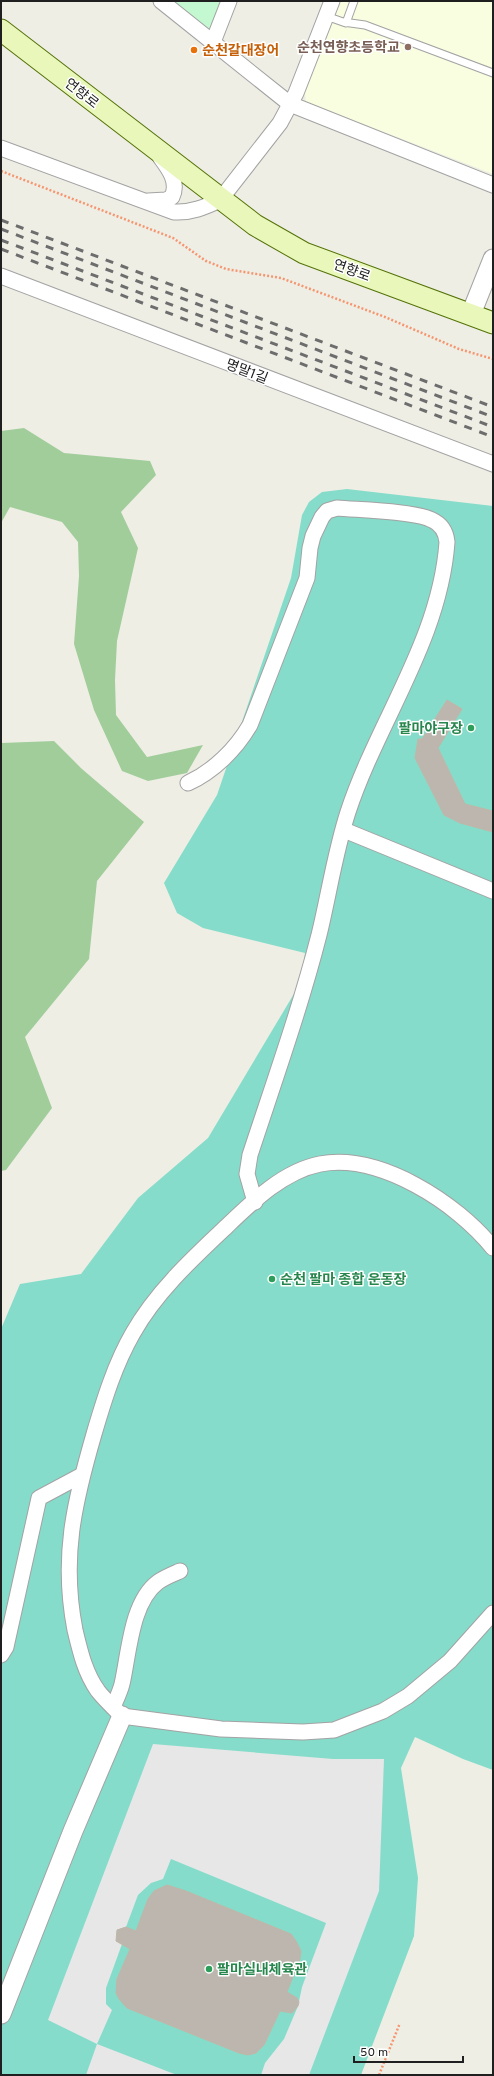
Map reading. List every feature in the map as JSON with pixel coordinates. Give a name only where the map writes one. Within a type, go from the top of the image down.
[{"type":"main road","name":"연향로","points":[[1,30],[220,200],[255,225],[304,252],[493,323]]},
{"type":"street","points":[[161,1],[290,104],[493,185]]},
{"type":"street","points":[[212,42],[229,1]]},
{"type":"street","points":[[1,148],[174,212],[192,212],[220,200],[280,123],[290,104],[332,1]]},
{"type":"street","points":[[144,201],[166,200],[172,197],[175,190],[170,171],[154,148]]},
{"type":"street","points":[[471,314],[493,258]]},
{"type":"street","name":"명말1길","points":[[1,276],[493,464]]},
{"type":"street","points":[[188,783],[200,777],[235,748],[240,743],[250,725],[307,578],[310,548],[322,517],[327,512],[337,508],[410,514],[432,519],[446,533],[447,542],[435,604],[398,700],[355,793],[344,830],[308,972],[250,1155],[247,1174],[255,1202]]},
{"type":"street","points":[[344,830],[493,891]]},
{"type":"street","points":[[493,1248],[465,1220],[441,1201],[399,1178],[362,1164],[321,1164],[290,1175],[255,1202],[209,1243],[168,1285],[141,1320],[120,1357],[82,1475],[73,1515],[69,1552],[71,1608],[79,1646],[86,1669],[98,1690],[117,1712],[221,1729],[303,1732],[334,1730],[383,1712],[408,1696],[450,1661],[493,1613]]},
{"type":"street","points":[[1,1655],[6,1647],[38,1498],[82,1475]]},
{"type":"street","points":[[1,2014],[73,1832],[117,1712],[130,1638],[142,1603],[148,1593],[159,1581],[180,1571]]},
{"type":"lane","points":[[346,23],[354,1]]},
{"type":"lane","points":[[326,16],[346,23],[365,25],[493,73]]},
{"type":"path","points":[[1,171],[173,238],[206,261],[226,269],[281,278],[385,317],[459,348],[493,359]]},
{"type":"path","points":[[378,2075],[400,2023]]},
{"type":"shaded area","name":"순천연향초등학교","points":[[341,1],[493,1],[493,174],[306,102],[305,93]]},
{"type":"shaded area","name":"순천 팔마 종합 운동장","points":[[347,489],[493,506],[493,1770],[463,1759],[415,1737],[401,1768],[418,1878],[414,1936],[361,2075],[1,2075],[1,1329],[20,1284],[81,1274],[138,1198],[208,1138],[301,982],[305,953],[203,928],[177,913],[164,883],[217,795],[291,578],[302,515],[309,502],[322,492]]},
{"type":"shaded area","points":[[153,1744],[333,1759],[384,1759],[379,1891],[309,2075],[261,2075],[265,2063],[284,2039],[298,2006],[302,1987],[326,1923],[171,1859],[163,1879],[151,1883],[138,1895],[126,1927],[117,1930],[116,1941],[122,1944],[106,1988],[106,2004],[112,2010],[97,2044],[48,2020]]},
{"type":"shaded area","points":[[97,2044],[177,2075],[86,2075]]},
{"type":"green space","points":[[168,1],[224,1],[210,35]]},
{"type":"green space","points":[[24,428],[64,453],[150,461],[156,475],[121,512],[138,548],[117,641],[115,680],[116,715],[147,757],[203,745],[187,773],[148,781],[122,771],[94,710],[74,644],[79,576],[78,542],[62,522],[10,507],[1,523],[1,431]]},
{"type":"green space","points":[[54,741],[82,769],[144,822],[97,881],[89,959],[25,1037],[52,1108],[6,1170],[1,1171],[1,743]]},
{"type":"building","points":[[447,700],[462,709],[438,748],[465,804],[493,811],[493,832],[460,823],[444,815],[415,758],[418,739],[422,739]]},
{"type":"building","name":"팔마실내체육관","points":[[167,1885],[186,1891],[291,1934],[296,1941],[301,1951],[300,1959],[287,1992],[297,1998],[299,2002],[298,2006],[292,2013],[280,2011],[264,2045],[256,2053],[248,2055],[239,2053],[127,2008],[119,1999],[116,1993],[117,1979],[130,1949],[116,1941],[117,1930],[126,1927],[136,1931],[148,1899],[154,1891]]},
{"type":"railway","points":[[1,220],[493,407]]},
{"type":"railway","points":[[1,229],[493,417]]},
{"type":"railway","points":[[1,240],[493,427]]},
{"type":"railway","points":[[1,249],[493,437]]},
{"type":"place","name":"순천연향초등학교","points":[[408,47]]},
{"type":"place","name":"순천갈대장어","points":[[194,50]]},
{"type":"place","name":"팔마야구장","points":[[471,728]]},
{"type":"place","name":"순천 팔마 종합 운동장","points":[[272,1279]]},
{"type":"place","name":"팔마실내체육관","points":[[209,1969]]}]
